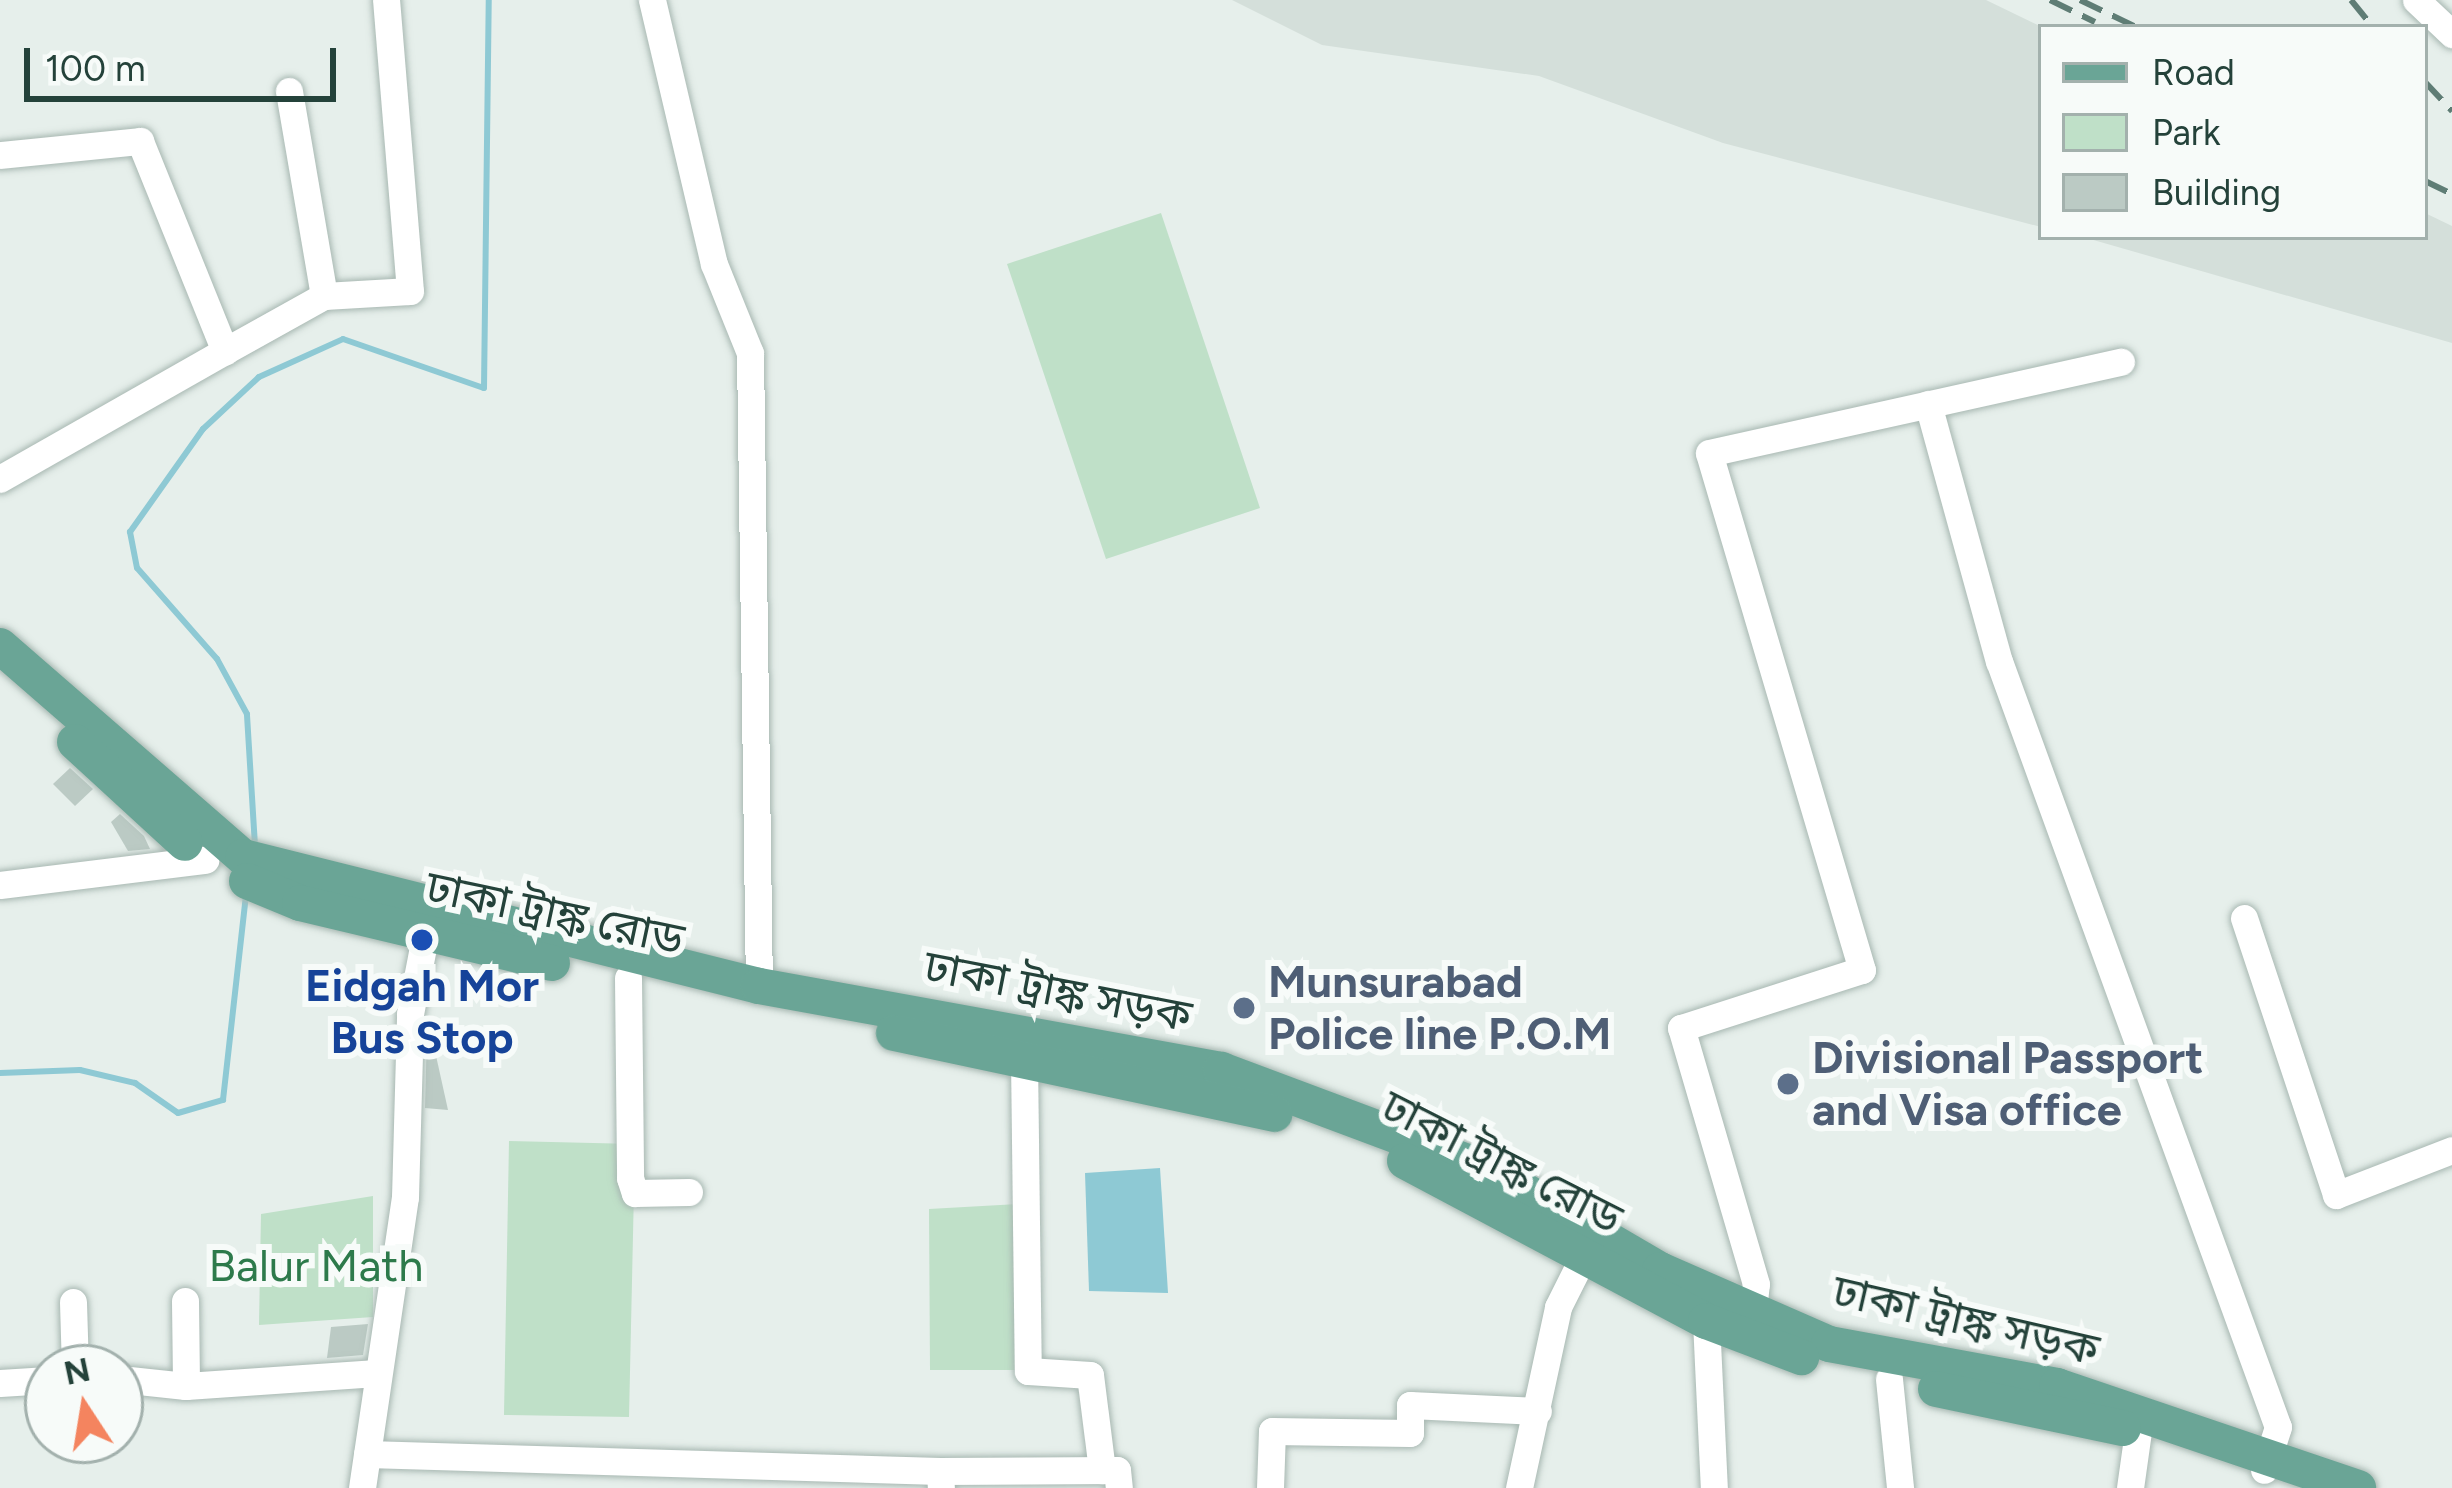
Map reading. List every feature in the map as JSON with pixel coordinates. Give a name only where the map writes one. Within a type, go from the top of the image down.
[{"type":"main road","name":"ঢাকা ট্রাঙ্ক সড়ক","points":[[0,646],[243,857],[759,986],[1221,1070],[1489,1170],[1753,1311],[1828,1344],[2057,1386],[2267,1461]]},
{"type":"main road","name":"ঢাকা ট্রাঙ্ক রোড","points":[[0,677],[205,860],[300,903],[425,937],[1234,1101],[1367,1144],[1585,1253],[1706,1322],[1889,1379],[2267,1461],[2320,1485]]},
{"type":"street","points":[[0,479],[324,296],[410,290],[386,0]]},
{"type":"street","points":[[652,0],[714,264],[750,353],[759,986]]},
{"type":"street","points":[[2416,0],[2452,34]]},
{"type":"street","points":[[289,91],[324,296]]},
{"type":"street","points":[[0,155],[140,141],[225,351]]},
{"type":"street","points":[[1753,1311],[1756,1284],[1681,1028],[1862,970],[1709,453],[2121,362]]},
{"type":"street","points":[[1928,404],[1999,661],[2278,1427],[2267,1461]]},
{"type":"street","points":[[0,885],[205,860]]},
{"type":"street","points":[[2244,918],[2336,1195],[2451,1153]]},
{"type":"street","points":[[362,1488],[405,1197],[409,1033],[425,937]]},
{"type":"street","points":[[628,978],[626,1114],[635,1193],[701,1191]]},
{"type":"street","points":[[367,1454],[940,1480],[1110,1479],[1090,1375],[1028,1371],[1024,1059]]},
{"type":"street","points":[[1519,1488],[1558,1306],[1585,1253]]},
{"type":"street","points":[[185,1301],[187,1386]]},
{"type":"street","points":[[74,1303],[75,1344]]},
{"type":"street","points":[[1706,1322],[1714,1488]]},
{"type":"street","points":[[144,1382],[187,1386],[376,1373]]},
{"type":"street","points":[[1889,1379],[1900,1488]]},
{"type":"street","points":[[1270,1488],[1272,1431],[1410,1432],[1411,1405],[1538,1411]]},
{"type":"street","points":[[2130,1488],[2138,1431]]},
{"type":"shaded area","points":[[1232,0],[1986,0],[2038,25],[2038,226],[1723,143],[1539,76],[1322,45]]},
{"type":"shaded area","points":[[2428,214],[2452,226],[2452,343],[2093,240],[2428,240]]},
{"type":"green space","points":[[1161,213],[1260,508],[1106,559],[1007,264]]},
{"type":"green space","points":[[509,1141],[635,1144],[629,1417],[504,1415]]},
{"type":"green space","name":"Balur Math","points":[[373,1196],[373,1317],[259,1325],[261,1214]]},
{"type":"green space","points":[[1018,1204],[1018,1370],[930,1370],[929,1209]]},
{"type":"water","points":[[1160,1168],[1168,1293],[1089,1291],[1085,1173]]},
{"type":"building","points":[[70,768],[93,789],[75,806],[53,784]]},
{"type":"building","points":[[120,814],[144,836],[150,849],[128,851],[111,822]]},
{"type":"building","points":[[427,1033],[431,1033],[448,1110],[425,1108]]},
{"type":"building","points":[[368,1324],[363,1355],[327,1358],[331,1327]]},
{"type":"waterway","points":[[255,846],[247,714],[217,659],[137,568],[130,532],[203,429],[259,377],[343,339],[484,388],[489,0]]},
{"type":"waterway","points":[[0,1073],[80,1070],[135,1083],[178,1113],[223,1100],[246,896]]},
{"type":"railway","points":[[2050,0],[2095,22]]},
{"type":"railway","points":[[2080,0],[2130,24]]},
{"type":"railway","points":[[2351,0],[2371,24]]},
{"type":"railway","points":[[2428,85],[2452,111]]},
{"type":"railway","points":[[2428,182],[2452,194]]},
{"type":"place","name":"Eidgah Mor Bus Stop","points":[[422,940]]},
{"type":"place","name":"Munsurabad Police line P.O.M","points":[[1244,1008]]},
{"type":"place","name":"Divisional Passport and Visa office","points":[[1788,1084]]}]
